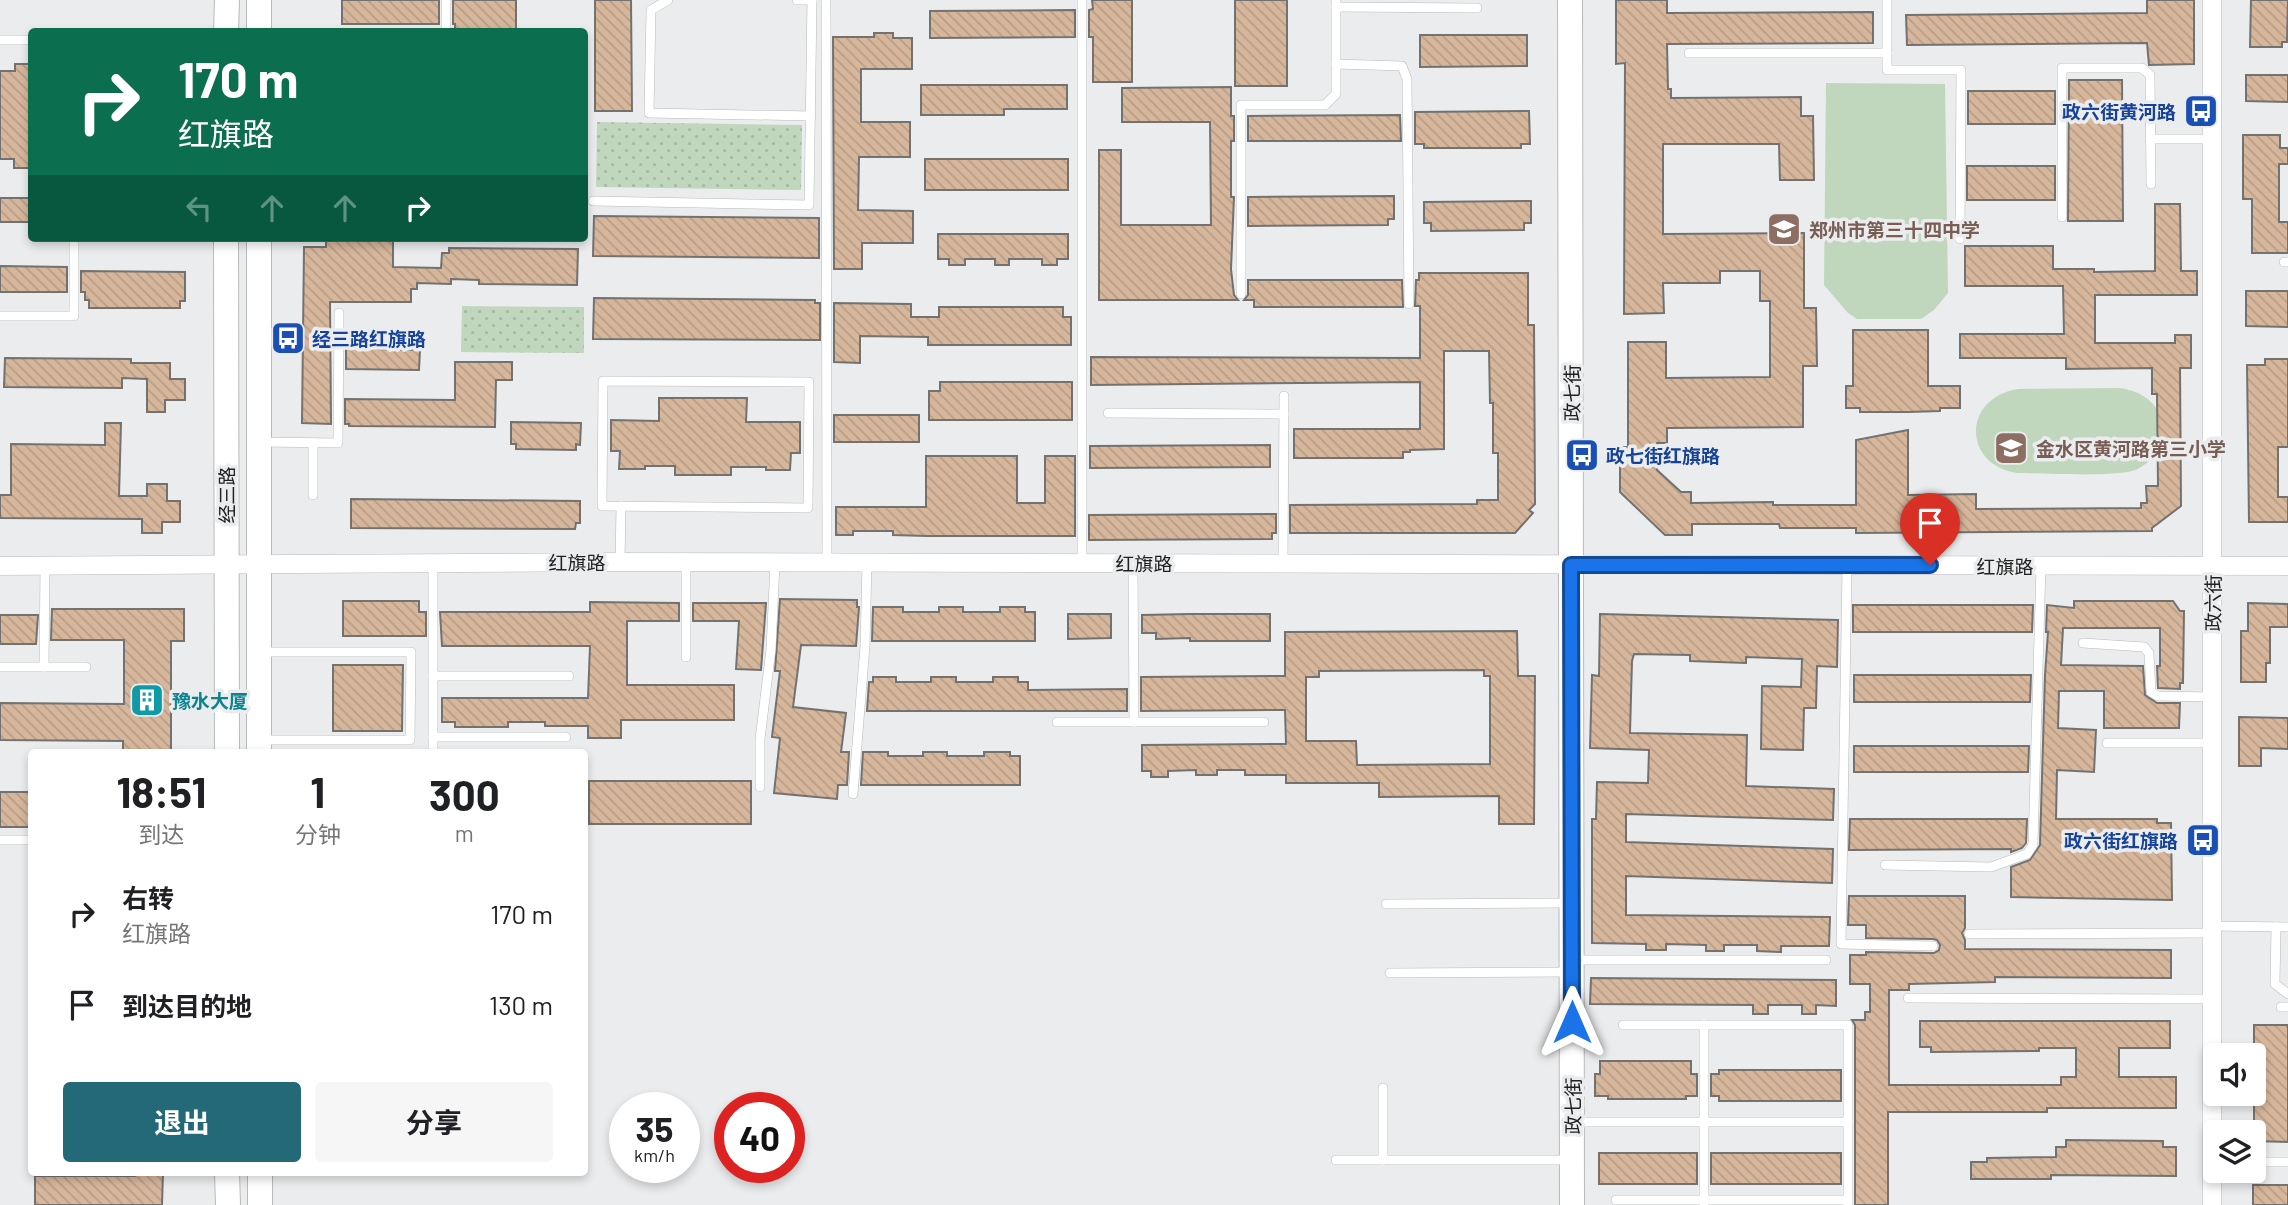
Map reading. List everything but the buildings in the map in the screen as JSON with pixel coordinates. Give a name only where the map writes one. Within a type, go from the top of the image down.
[{"type":"street","points":[[226,0],[226,28]]},
{"type":"street","points":[[259,0],[259,28]]},
{"type":"street","name":"政七街","points":[[1570,0],[1572,1205]]},
{"type":"street","name":"政六街","points":[[2212,0],[2213,1120]]},
{"type":"street","name":"经三路","points":[[226,242],[227,749]]},
{"type":"street","name":"经三路","points":[[259,242],[259,746]]},
{"type":"street","name":"红旗路","points":[[0,566],[620,562],[2288,566]]},
{"type":"street","points":[[228,1176],[228,1205]]},
{"type":"street","points":[[260,1176],[260,1205]]},
{"type":"street","name":"政六街","points":[[2212,1205],[2213,1183]]},
{"type":"lane","points":[[446,0],[446,28]]},
{"type":"lane","points":[[668,0],[651,10],[649,113],[811,116]]},
{"type":"lane","points":[[593,201],[809,205],[812,0],[797,0]]},
{"type":"lane","points":[[826,0],[827,563]]},
{"type":"lane","points":[[1082,0],[1082,563]]},
{"type":"lane","points":[[1886,0],[1887,70],[1961,70],[1959,239]]},
{"type":"lane","points":[[1241,294],[1241,104],[1325,104],[1336,94],[1336,4],[1477,8]]},
{"type":"lane","points":[[0,40],[28,40]]},
{"type":"lane","points":[[1689,53],[1886,53]]},
{"type":"lane","points":[[1336,64],[1402,66],[1405,69],[1409,304]]},
{"type":"lane","points":[[2062,217],[2062,68],[2142,68],[2150,75],[2151,184]]},
{"type":"lane","points":[[2150,139],[2212,139]]},
{"type":"lane","points":[[0,316],[74,316],[74,242]]},
{"type":"lane","points":[[259,442],[338,443],[339,313]]},
{"type":"lane","points":[[339,334],[407,335]]},
{"type":"lane","points":[[603,381],[809,382],[808,508],[621,506],[602,506],[603,381]]},
{"type":"lane","points":[[1283,396],[1283,564]]},
{"type":"lane","points":[[1108,413],[1283,414]]},
{"type":"lane","points":[[313,443],[313,495]]},
{"type":"lane","points":[[620,562],[621,506]]},
{"type":"lane","points":[[433,563],[433,749]]},
{"type":"lane","points":[[685,563],[685,657]]},
{"type":"lane","points":[[760,787],[760,739],[771,649],[775,563]]},
{"type":"lane","points":[[853,794],[865,646],[867,563]]},
{"type":"lane","points":[[1133,563],[1134,722]]},
{"type":"lane","points":[[1847,565],[1841,944],[1933,946]]},
{"type":"lane","points":[[44,667],[45,566]]},
{"type":"lane","points":[[1885,865],[1991,867],[2030,851],[2041,566]]},
{"type":"lane","points":[[2083,643],[2144,647],[2149,653],[2151,692],[2158,696],[2212,697]]},
{"type":"lane","points":[[259,652],[411,652],[411,665],[410,740],[259,746]]},
{"type":"lane","points":[[0,667],[86,667]]},
{"type":"lane","points":[[433,676],[569,676]]},
{"type":"lane","points":[[1057,722],[1264,722]]},
{"type":"lane","points":[[433,737],[566,737]]},
{"type":"lane","points":[[2107,743],[2212,743]]},
{"type":"lane","points":[[0,840],[28,840]]},
{"type":"lane","points":[[1386,904],[1571,903]]},
{"type":"lane","points":[[2276,927],[2276,984],[2288,994]]},
{"type":"lane","points":[[1969,934],[2288,927]]},
{"type":"lane","points":[[1390,974],[1571,966],[1826,960]]},
{"type":"lane","points":[[1908,998],[2212,999]]},
{"type":"lane","points":[[1616,1200],[1848,1203],[1848,1025],[1623,1025]]},
{"type":"lane","points":[[1704,1025],[1704,1203]]},
{"type":"lane","points":[[1382,1088],[1383,1160]]},
{"type":"lane","points":[[1572,1122],[1848,1122]]},
{"type":"lane","points":[[1336,1160],[1572,1160]]},
{"type":"lane","points":[[2266,1162],[2288,1162]]},
{"type":"green space","points":[[1826,83],[1945,84],[1948,293],[1934,310],[1921,319],[1857,319],[1848,313],[1824,285]]},
{"type":"green space","points":[[597,122],[802,125],[801,190],[596,187]]},
{"type":"green space","points":[[462,306],[584,307],[584,353],[461,352]]},
{"type":"green space","points":[[2119,388],[2132,391],[2150,401],[2160,418],[2156,450],[2151,459],[2138,469],[2098,474],[2018,473],[2000,467],[1986,458],[1979,445],[1976,431],[1979,417],[1986,405],[2000,395],[2018,389]]},
{"type":"place","name":"政六街黄河路","points":[[2201,111]]},
{"type":"place","name":"郑州市第三十四中学","points":[[1784,229]]},
{"type":"place","name":"经三路红旗路","points":[[288,338]]},
{"type":"place","name":"金水区黄河路第三小学","points":[[2011,448]]},
{"type":"place","name":"政七街红旗路","points":[[1582,455]]},
{"type":"place","name":"豫水大厦","points":[[147,700]]},
{"type":"place","name":"政六街红旗路","points":[[2203,840]]},
{"type":"route","points":[[1572,1022],[1571,565],[1930,565]]}]
